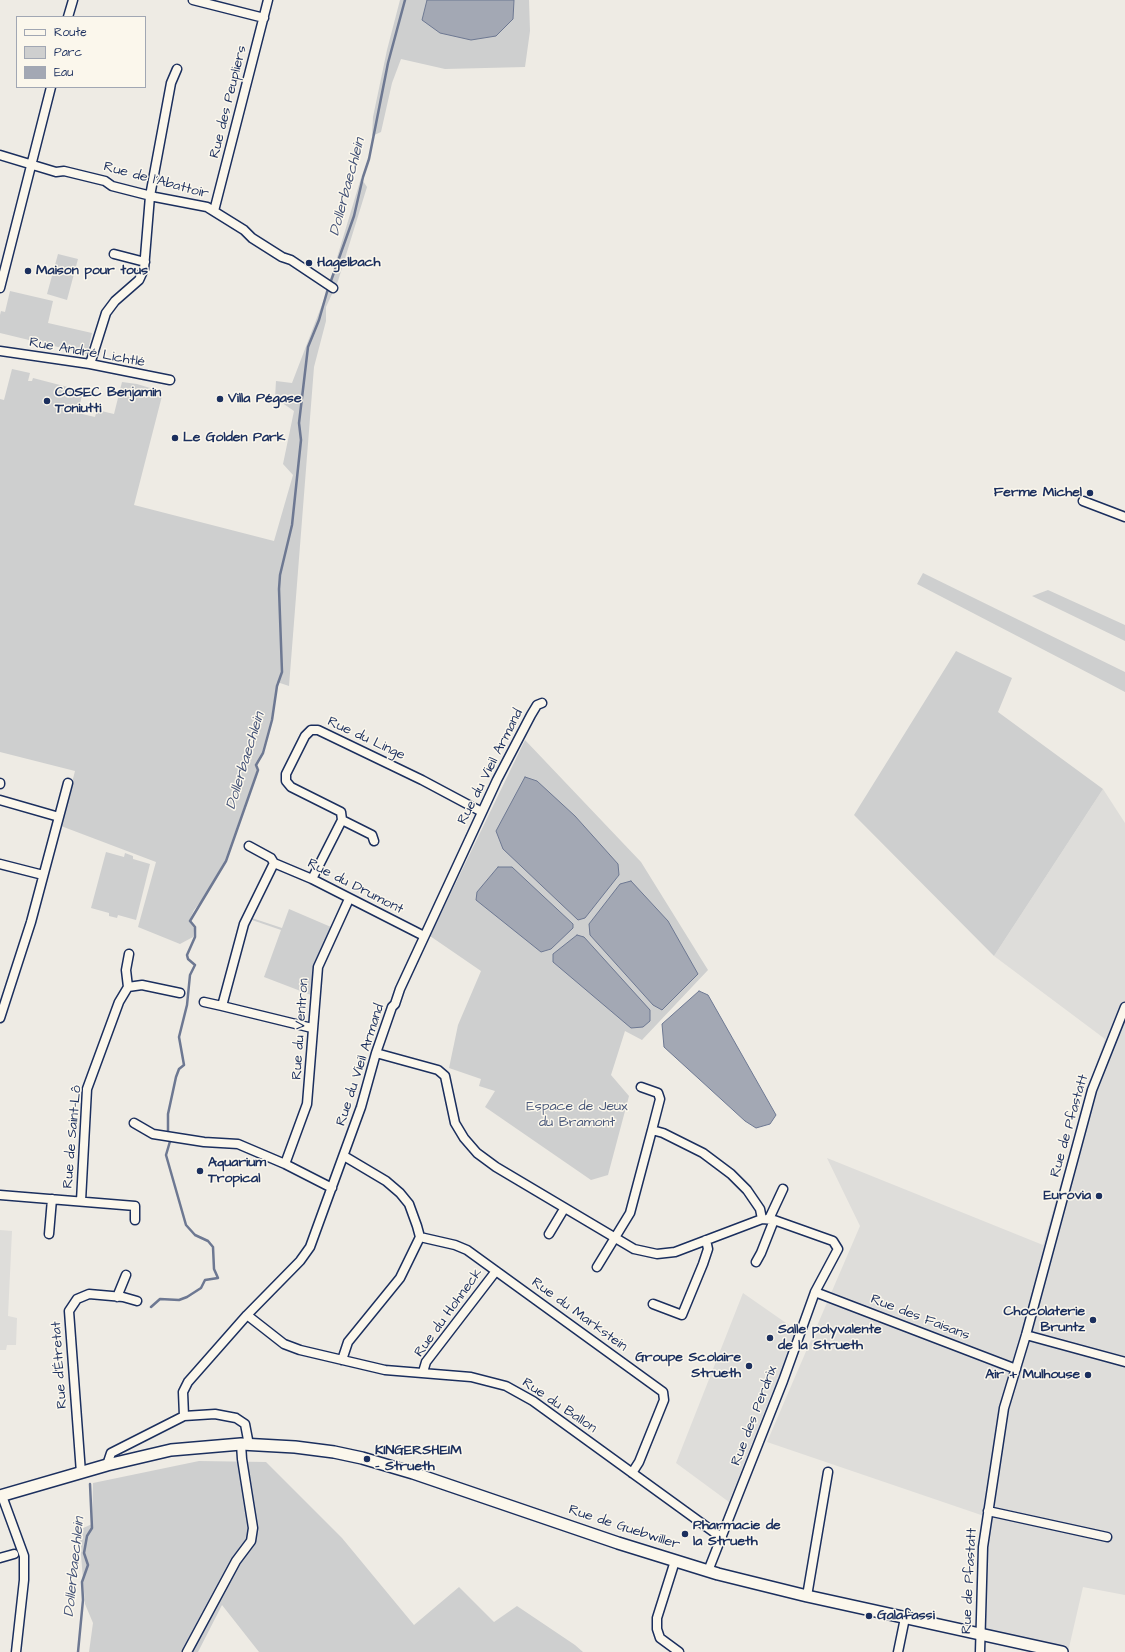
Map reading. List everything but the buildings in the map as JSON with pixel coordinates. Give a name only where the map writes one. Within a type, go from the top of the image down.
[{"type":"main road","name":"Rue de Guebwiller","points":[[1,1496],[107,1465],[171,1450],[245,1444],[295,1446],[362,1458],[708,1571],[807,1596],[1062,1652]]},
{"type":"street","points":[[68,16],[73,0]]},
{"type":"street","points":[[193,0],[206,1],[264,18]]},
{"type":"street","name":"Rue des Peupliers","points":[[214,211],[268,0]]},
{"type":"street","points":[[90,364],[106,313],[115,301],[139,280],[145,262],[150,196],[171,83],[177,69]]},
{"type":"street","points":[[0,288],[51,88]]},
{"type":"street","name":"Rue de l'Abattoir","points":[[0,155],[31,165],[105,181],[112,186],[150,196],[181,203],[188,202],[214,211],[282,257],[290,260],[333,288]]},
{"type":"street","points":[[114,254],[145,262]]},
{"type":"street","name":"Rue André Lichtlé","points":[[0,351],[90,364],[170,380]]},
{"type":"street","points":[[1083,501],[1125,517]]},
{"type":"street","name":"Rue du Vieil Armand","points":[[184,1416],[183,1392],[188,1382],[247,1316],[300,1261],[310,1247],[361,1107],[376,1053],[392,1007],[395,1004],[400,989],[424,936],[497,780],[530,715],[537,704],[542,703]]},
{"type":"street","name":"Rue du Linge","points":[[374,841],[372,835],[342,820],[341,812],[290,787],[286,781],[286,774],[305,736],[311,730],[318,730],[422,780],[482,812]]},
{"type":"street","points":[[0,1018],[31,922],[68,783]]},
{"type":"street","points":[[0,800],[59,817]]},
{"type":"street","points":[[312,879],[342,820]]},
{"type":"street","name":"Rue du Drumont","points":[[248,846],[271,858],[274,863],[312,879],[424,936]]},
{"type":"street","points":[[222,1006],[244,924],[274,863]]},
{"type":"street","points":[[0,864],[43,875]]},
{"type":"street","name":"Rue du Ventron","points":[[285,1164],[307,1104],[312,1028],[320,959],[349,899]]},
{"type":"street","points":[[129,954],[126,970],[128,987],[142,985],[180,993]]},
{"type":"street","name":"Rue de Saint-Lô","points":[[81,1202],[87,1089],[119,1002],[128,987]]},
{"type":"street","points":[[204,1002],[312,1028]]},
{"type":"street","name":"Rue de Pfastatt","points":[[980,1652],[982,1547],[1004,1408],[1026,1335],[1092,1090],[1125,1007]]},
{"type":"street","points":[[376,1053],[438,1070],[445,1076],[455,1123],[464,1138],[477,1152],[496,1167],[614,1239],[634,1249],[657,1254],[675,1252],[768,1219]]},
{"type":"street","points":[[598,1267],[630,1213],[660,1099],[658,1093],[641,1087]]},
{"type":"street","points":[[134,1123],[152,1134],[204,1142],[238,1144],[285,1164],[332,1188]]},
{"type":"street","points":[[652,1130],[663,1133],[703,1153],[731,1174],[747,1190],[768,1219]]},
{"type":"street","points":[[342,1360],[348,1342],[400,1278],[420,1237],[409,1204],[400,1193],[386,1181],[344,1156]]},
{"type":"street","points":[[756,1262],[761,1253],[768,1219],[782,1189]]},
{"type":"street","points":[[0,1195],[135,1206],[135,1220]]},
{"type":"street","points":[[49,1234],[52,1199]]},
{"type":"street","points":[[550,1234],[564,1209]]},
{"type":"street","name":"Rue des Perdrix","points":[[708,1571],[783,1381],[815,1292],[838,1249],[833,1241],[768,1219]]},
{"type":"street","name":"Rue du Markstein","points":[[420,1237],[455,1245],[467,1250],[663,1392],[664,1400],[639,1462],[632,1473]]},
{"type":"street","points":[[653,1304],[682,1315],[708,1249],[706,1240]]},
{"type":"street","name":"Rue du Hohneck","points":[[423,1372],[426,1362],[496,1271]]},
{"type":"street","points":[[117,1297],[126,1275]]},
{"type":"street","name":"Rue des Faisans","points":[[815,1292],[1016,1369]]},
{"type":"street","name":"Rue d'Étretat","points":[[81,1473],[69,1311],[77,1299],[89,1294],[137,1301]]},
{"type":"street","name":"Rue du Ballon","points":[[247,1316],[284,1344],[300,1350],[385,1370],[471,1377],[506,1386],[533,1401],[722,1538]]},
{"type":"street","points":[[1026,1335],[1125,1362]]},
{"type":"street","points":[[107,1465],[111,1453],[184,1416],[215,1414],[236,1418],[245,1424],[245,1444],[242,1459],[253,1528],[251,1541],[236,1561],[187,1652]]},
{"type":"street","points":[[807,1596],[828,1472]]},
{"type":"street","points":[[1,1496],[24,1556],[24,1580],[16,1652]]},
{"type":"street","name":"Rue de Pfastatt","points":[[988,1511],[1107,1537]]},
{"type":"street","points":[[0,1558],[14,1554]]},
{"type":"street","points":[[675,1561],[657,1618],[657,1630],[660,1638],[680,1652]]},
{"type":"street","points":[[898,1652],[905,1618]]},
{"type":"shaded area","points":[[1103,789],[1125,823],[1125,1595],[1083,1587],[1068,1652],[1062,1652],[980,1635],[987,1517],[767,1442],[860,1226],[827,1158],[1043,1245],[1091,1079],[1105,1039],[994,956]]},
{"type":"shaded area","points":[[0,1230],[12,1231],[8,1316],[17,1318],[16,1345],[7,1345],[6,1350],[0,1350]]},
{"type":"shaded area","name":"Groupe Scolaire Strueth","points":[[743,1293],[799,1332],[769,1400],[729,1502],[676,1463]]},
{"type":"green space","points":[[400,0],[427,0],[422,20],[513,19],[514,0],[529,0],[530,31],[525,67],[445,69],[401,59],[392,83],[381,132],[372,136],[373,117],[387,50]]},
{"type":"green space","points":[[361,178],[367,187],[338,281],[326,307],[326,321],[314,367],[289,686],[277,682],[271,720],[262,752],[255,764],[257,770],[225,860],[205,896],[194,910],[189,921],[194,928],[193,937],[180,944],[138,927],[156,862],[61,826],[75,771],[0,752],[0,399],[4,400],[12,369],[30,373],[28,381],[32,381],[33,378],[83,391],[78,413],[95,417],[97,410],[114,414],[122,382],[137,384],[163,392],[134,505],[274,541],[293,475],[283,464],[294,411],[275,398],[276,381],[292,383],[326,294]]},
{"type":"green space","points":[[58,254],[78,259],[67,300],[47,294]]},
{"type":"green space","points":[[10,291],[53,301],[48,323],[92,333],[87,354],[0,333],[0,315],[1,311],[5,312]]},
{"type":"green space","points":[[923,573],[1125,672],[1125,692],[917,584]]},
{"type":"green space","points":[[1048,590],[1125,625],[1125,641],[1032,596]]},
{"type":"green space","points":[[956,651],[1012,678],[998,712],[1103,789],[994,956],[854,815]]},
{"type":"green space","name":"Espace de Jeux du Bramont","points":[[525,740],[641,862],[708,970],[642,1040],[625,1031],[611,1075],[629,1096],[608,1175],[591,1180],[485,1107],[495,1091],[479,1086],[481,1079],[449,1068],[458,1025],[481,971],[430,936]]},
{"type":"green space","points":[[106,852],[124,857],[125,853],[133,856],[133,859],[150,864],[136,920],[118,915],[117,918],[109,916],[109,913],[91,908]]},
{"type":"green space","points":[[289,909],[331,927],[314,963],[311,995],[264,977],[281,930],[252,920],[252,918],[282,928]]},
{"type":"green space","points":[[199,1461],[266,1462],[342,1538],[414,1625],[459,1587],[494,1622],[517,1606],[583,1652],[259,1652],[222,1605],[198,1652],[89,1652],[93,1623],[85,1604],[79,1530],[92,1524],[93,1483]]},
{"type":"water","points":[[427,0],[514,0],[513,19],[496,36],[471,40],[440,33],[422,20]]},
{"type":"water","points":[[525,777],[537,781],[575,816],[618,864],[619,875],[585,918],[578,920],[503,849],[496,831]]},
{"type":"water","points":[[498,867],[512,867],[573,924],[573,928],[551,949],[541,952],[476,900],[477,892]]},
{"type":"water","points":[[631,881],[668,921],[698,974],[662,1010],[653,1005],[590,935],[589,924],[620,884]]},
{"type":"water","points":[[577,935],[584,937],[650,1010],[650,1021],[643,1027],[631,1028],[553,962],[553,954]]},
{"type":"water","points":[[699,991],[708,995],[776,1115],[770,1124],[756,1128],[745,1121],[664,1047],[662,1024]]},
{"type":"waterway","name":"Dollerbaechlein","points":[[168,1134],[168,1114],[176,1077],[179,1069],[184,1065],[179,1037],[187,1005],[190,975],[195,965],[188,959],[187,955],[195,937],[195,927],[190,921],[226,861],[258,770],[256,765],[263,753],[272,720],[277,686],[282,672],[279,589],[280,575],[292,525],[301,440],[299,423],[308,347],[319,320],[327,292],[354,216],[363,177],[369,159],[388,63],[405,0]]},
{"type":"waterway","name":"Dollerbaechlein","points":[[151,1307],[160,1299],[179,1300],[187,1297],[201,1288],[205,1280],[218,1278],[214,1269],[213,1247],[208,1241],[195,1235],[186,1225],[166,1155],[171,1138]]},
{"type":"waterway","name":"Dollerbaechlein","points":[[78,1652],[83,1600],[82,1582],[88,1565],[84,1553],[87,1536],[92,1528],[90,1484]]},
{"type":"place","name":"Hagelbach","points":[[309,263]]},
{"type":"place","name":"Maison pour tous","points":[[28,271]]},
{"type":"place","name":"Villa Pégase","points":[[220,399]]},
{"type":"place","name":"COSEC Benjamin Toniutti","points":[[47,401]]},
{"type":"place","name":"Le Golden Park","points":[[175,438]]},
{"type":"place","name":"Ferme Michel","points":[[1090,493]]},
{"type":"place","name":"Aquarium Tropical","points":[[200,1171]]},
{"type":"place","name":"Eurovia","points":[[1099,1196]]},
{"type":"place","name":"Chocolaterie Bruntz","points":[[1093,1320]]},
{"type":"place","name":"Salle polyvalente de la Strueth","points":[[770,1338]]},
{"type":"place","name":"Groupe Scolaire Strueth","points":[[749,1366]]},
{"type":"place","name":"Air + Mulhouse","points":[[1088,1375]]},
{"type":"place","name":"KINGERSHEIM - Strueth","points":[[367,1459]]},
{"type":"place","name":"Pharmacie de la Strueth","points":[[685,1534]]},
{"type":"place","name":"Galafassi","points":[[869,1616]]}]
